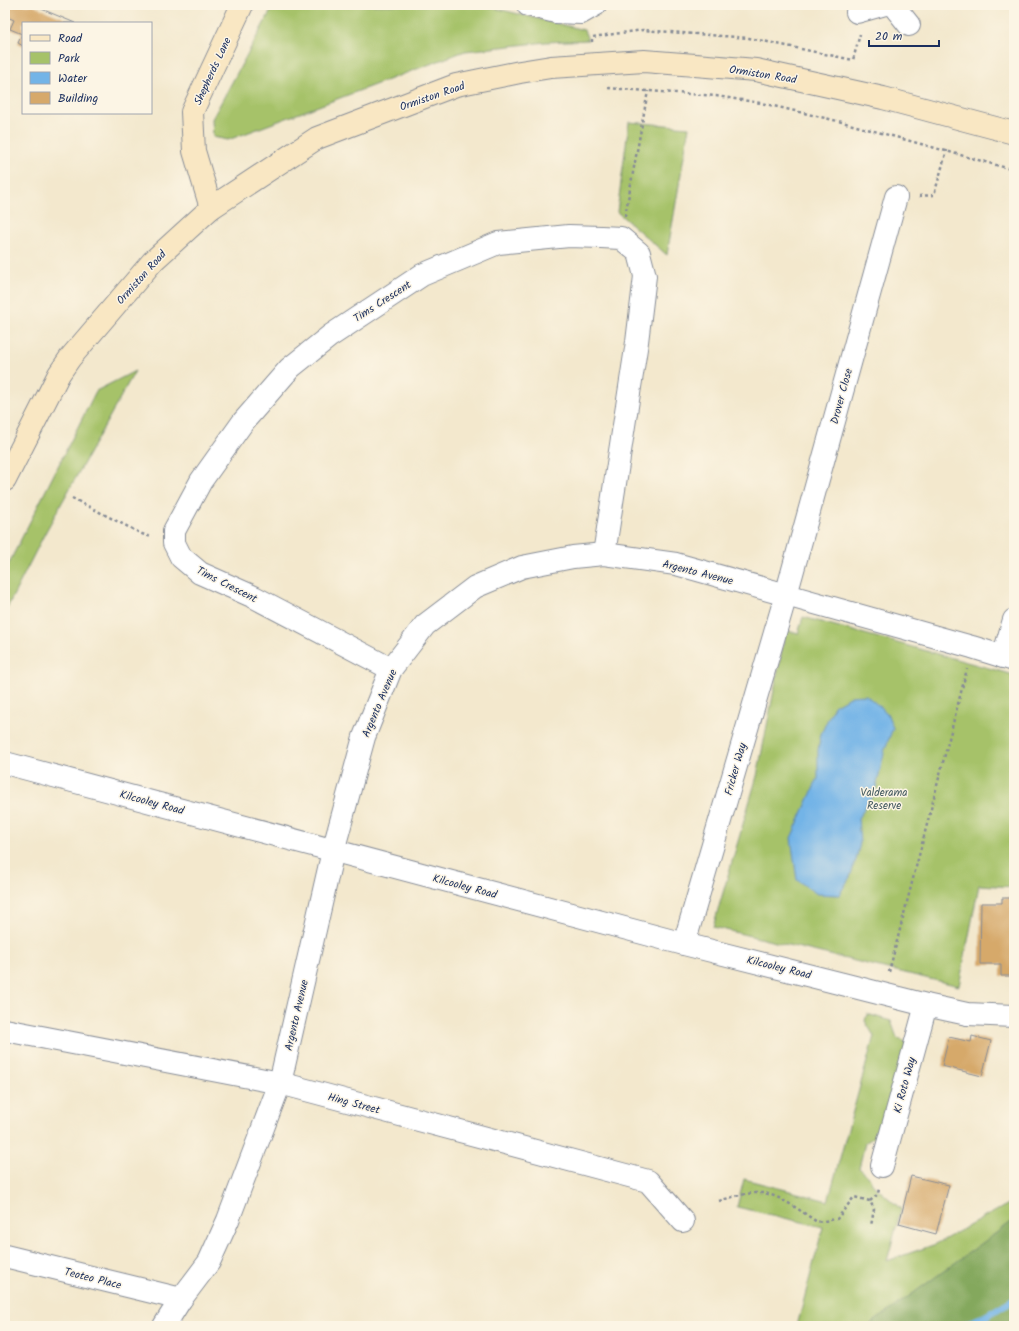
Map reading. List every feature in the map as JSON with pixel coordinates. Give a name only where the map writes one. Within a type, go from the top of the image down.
[{"type":"main road","name":"Shepherds Lane","points":[[211,208],[194,151],[192,112],[242,5]]},
{"type":"main road","name":"Ormiston Road","points":[[5,480],[59,374],[70,358],[153,261],[211,208],[317,138],[456,85],[551,67],[644,61],[756,70],[883,98],[1014,133]]},
{"type":"street","points":[[528,5],[556,12],[588,9]]},
{"type":"street","points":[[859,21],[882,5]]},
{"type":"street","points":[[893,5],[910,26]]},
{"type":"street","name":"Drover Close","points":[[786,595],[896,197]]},
{"type":"street","name":"Tims Crescent","points":[[391,669],[254,597],[200,573],[181,557],[174,543],[174,531],[201,481],[243,422],[290,368],[330,336],[422,275],[498,243],[569,236],[621,238]]},
{"type":"street","points":[[604,554],[637,342],[645,276],[639,253],[621,238]]},
{"type":"street","name":"Argento Avenue","points":[[164,1326],[181,1299],[209,1262],[228,1220],[280,1083],[333,851],[364,737],[391,669],[425,625],[475,587],[522,567],[573,557],[604,554],[676,564],[1009,659]]},
{"type":"street","name":"Fricker Way","points":[[684,944],[786,595]]},
{"type":"street","points":[[1009,659],[1014,620]]},
{"type":"street","name":"Kilcooley Road","points":[[5,763],[684,944],[926,1005],[967,1014],[1014,1016]]},
{"type":"street","name":"Ki Roto Way","points":[[881,1176],[926,1005]]},
{"type":"street","name":"Hing Street","points":[[5,1030],[280,1083],[648,1181],[683,1221]]},
{"type":"street","name":"Teoteo Place","points":[[5,1256],[181,1299]]},
{"type":"path","points":[[592,44],[592,37],[643,30],[749,38],[853,60],[859,21]]},
{"type":"path","points":[[603,87],[716,96],[769,104],[947,150],[1014,170]]},
{"type":"path","points":[[621,238],[648,91]]},
{"type":"path","points":[[896,197],[934,195],[947,150]]},
{"type":"path","points":[[72,498],[142,534],[174,543]]},
{"type":"path","points":[[889,973],[967,668]]},
{"type":"path","points":[[870,1201],[878,1194],[881,1176]]},
{"type":"path","points":[[719,1201],[734,1196],[763,1193],[786,1201],[818,1222],[837,1219],[854,1198],[870,1201]]},
{"type":"path","points":[[870,1201],[874,1209],[871,1226]]},
{"type":"green space","points":[[274,5],[482,5],[584,30],[588,40],[546,42],[465,51],[228,140],[213,137],[212,119]]},
{"type":"green space","points":[[629,122],[689,127],[667,255],[617,212]]},
{"type":"green space","points":[[135,371],[45,533],[5,612],[5,571],[96,391]]},
{"type":"green space","name":"Valderama Reserve","points":[[803,617],[1014,675],[1014,887],[979,885],[959,986],[713,927],[757,776],[786,630],[798,634]]},
{"type":"green space","points":[[867,1014],[891,1021],[897,1038],[907,1043],[883,1131],[865,1143],[859,1168],[870,1178],[873,1185],[901,1209],[887,1261],[936,1244],[1014,1201],[1014,1326],[797,1326],[823,1227],[737,1207],[744,1179],[828,1201],[874,1036],[865,1021]]},
{"type":"green space","points":[[1014,1220],[1014,1326],[868,1326]]},
{"type":"water","points":[[866,695],[887,713],[893,728],[885,749],[875,792],[858,818],[860,843],[850,877],[839,895],[817,894],[797,880],[791,838],[818,778],[818,750],[821,734],[834,706],[851,696]]},
{"type":"building","points":[[7,5],[32,5],[73,22],[22,22],[22,34],[10,29],[14,20],[5,16],[5,9]]},
{"type":"building","points":[[22,34],[22,45],[18,43]]},
{"type":"building","points":[[1002,898],[1014,898],[1014,976],[1001,976],[1001,964],[980,964],[981,903],[1002,903]]},
{"type":"building","points":[[972,1036],[991,1041],[982,1076],[942,1066],[949,1037],[971,1042]]},
{"type":"building","points":[[911,1176],[949,1185],[936,1234],[899,1224]]},
{"type":"waterway","points":[[960,1326],[986,1316],[1014,1299]]}]
